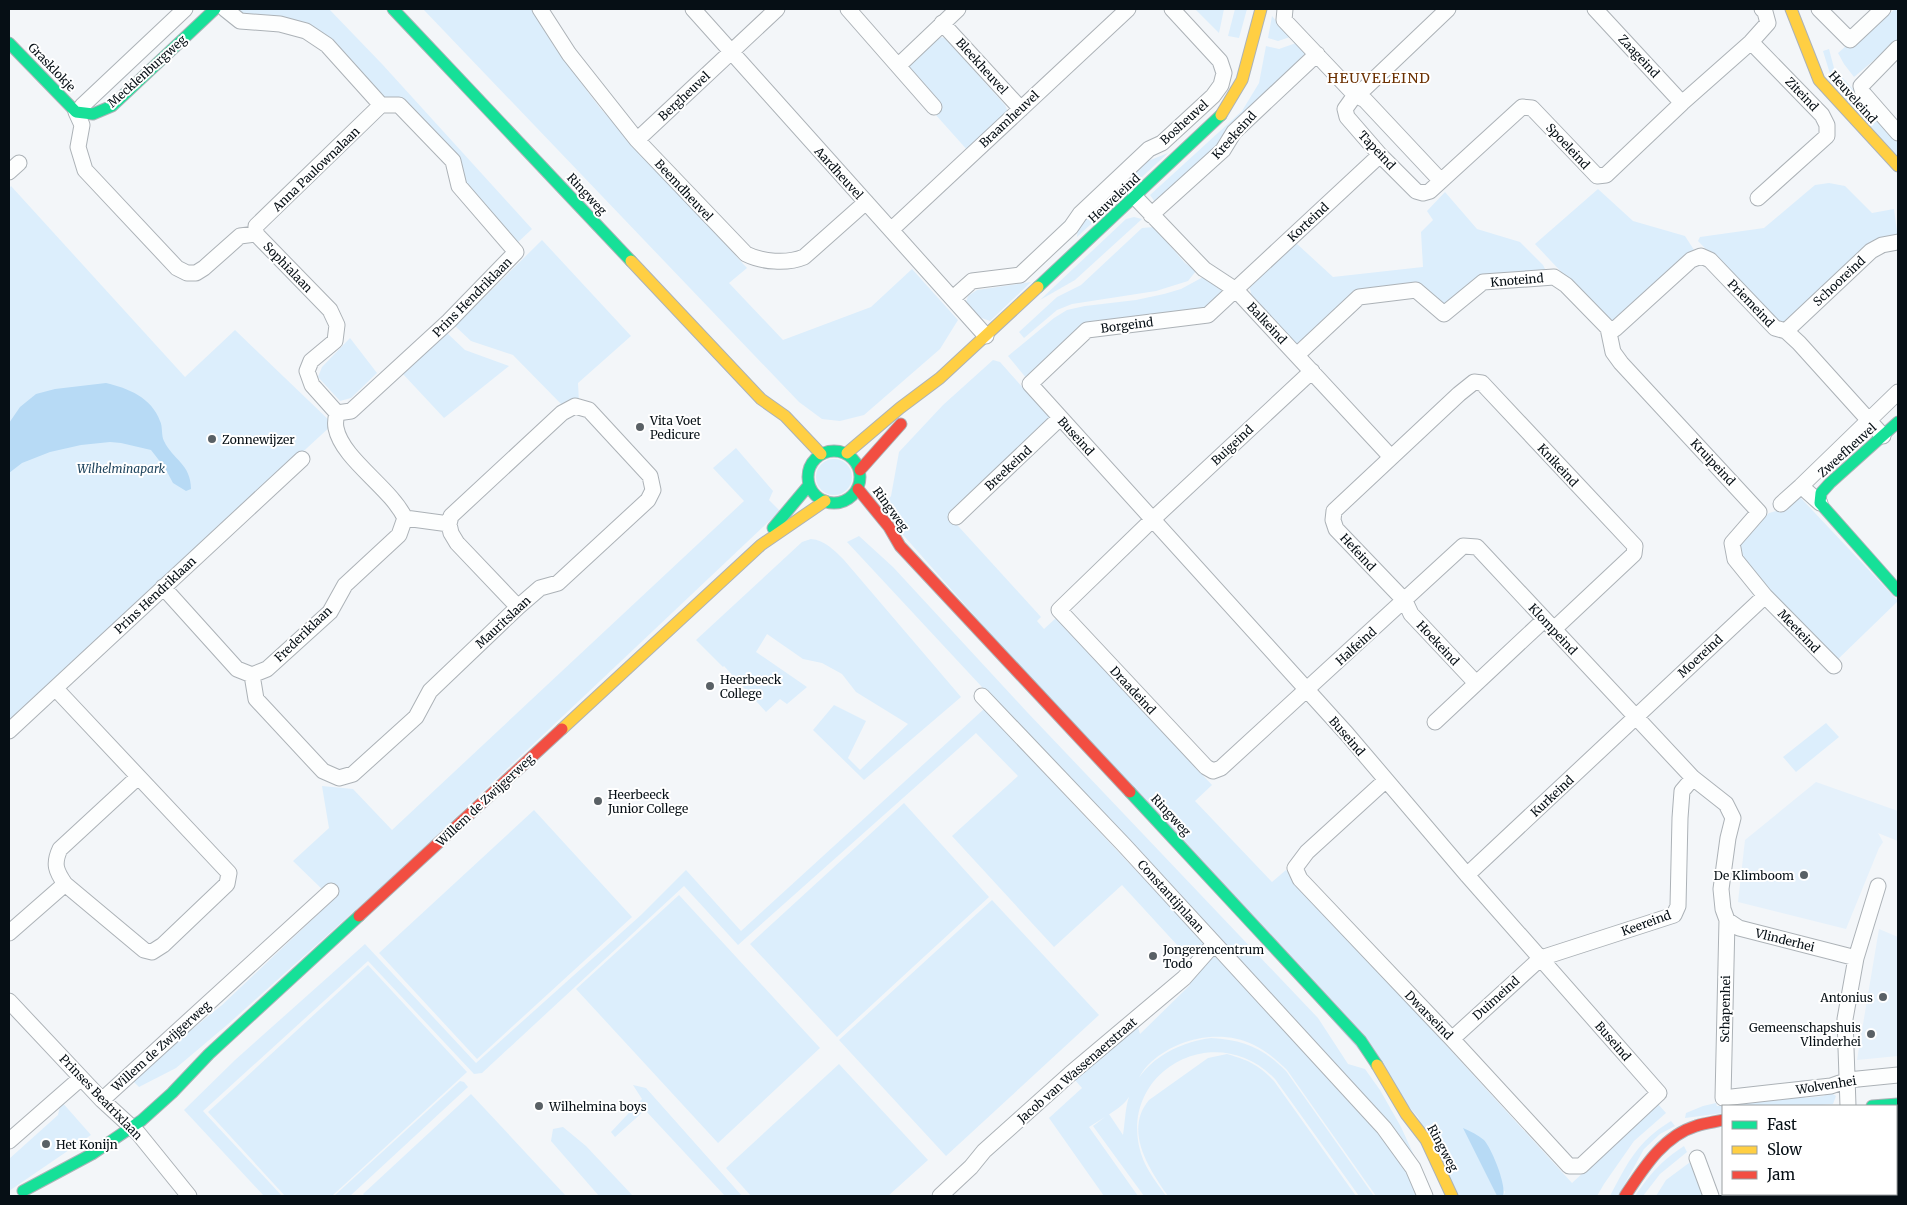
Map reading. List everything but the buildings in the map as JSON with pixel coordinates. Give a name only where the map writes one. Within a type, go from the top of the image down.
[{"type":"main road","name":"Ringweg","points":[[393,9],[761,399],[785,416],[821,454]]},
{"type":"main road","name":"Heuveleind","points":[[847,453],[900,408],[940,378],[1223,114],[1242,80],[1260,9]]},
{"type":"main road","name":"Heuveleind","points":[[1791,9],[1818,80],[1898,166]]},
{"type":"main road","name":"Mecklenburgweg","points":[[79,109],[93,114],[112,106],[215,10]]},
{"type":"main road","name":"Grasklokje","points":[[9,43],[79,109]]},
{"type":"main road","name":"Heuveleind","points":[[860,470],[940,378]]},
{"type":"main road","name":"Ringweg","points":[[761,399],[776,424]]},
{"type":"main road","name":"Zweefheuvel","points":[[1820,503],[1821,493],[1830,483],[1898,422]]},
{"type":"main road","points":[[831,450],[847,453],[854,458],[860,470],[858,489],[845,501],[833,503],[825,501],[814,494],[809,485],[810,467],[814,459],[831,450]]},
{"type":"main road","points":[[801,454],[810,467]]},
{"type":"main road","name":"Willem de Zwijgerweg","points":[[761,545],[776,522],[809,485]]},
{"type":"main road","name":"Ringweg","points":[[858,489],[889,527],[900,546],[1361,1041],[1406,1114],[1426,1140],[1452,1196]]},
{"type":"main road","name":"Willem de Zwijgerweg","points":[[19,1194],[53,1176],[183,1084],[209,1054],[761,545],[825,501]]},
{"type":"main road","points":[[845,501],[856,512]]},
{"type":"main road","points":[[1820,503],[1898,589]]},
{"type":"main road","name":"Ringweg","points":[[881,535],[900,546]]},
{"type":"main road","points":[[1885,1105],[1898,1104]]},
{"type":"main road","name":"Ringweg","points":[[1406,1114],[1416,1144],[1433,1182]]},
{"type":"main road","points":[[1625,1196],[1650,1159],[1677,1136],[1695,1126],[1722,1120]]},
{"type":"street","name":"Mecklenburgweg","points":[[79,109],[185,9]]},
{"type":"street","name":"Beemdheuvel","points":[[540,9],[569,54],[637,140],[746,254],[757,260],[795,261],[804,257],[866,202]]},
{"type":"street","name":"Aardheuvel","points":[[693,9],[986,336]]},
{"type":"street","name":"Bergheuvel","points":[[637,140],[776,9]]},
{"type":"street","points":[[848,9],[934,107]]},
{"type":"street","points":[[898,66],[958,9]]},
{"type":"street","name":"Bosheuvel","points":[[953,298],[972,281],[1020,275],[1071,227],[1080,214],[1150,149],[1162,143],[1213,96],[1221,85],[1224,73],[1220,61],[1172,9]]},
{"type":"street","name":"Tapeind","points":[[1285,9],[1284,20],[1355,95],[1365,100],[1436,186],[1423,193],[1416,191],[1380,155],[1347,117],[1345,109],[1355,95]]},
{"type":"street","name":"Zaageind","points":[[1595,9],[1682,103]]},
{"type":"street","points":[[1752,42],[1768,23],[1765,12],[1762,9]]},
{"type":"street","points":[[1819,9],[1850,40],[1883,9]]},
{"type":"street","points":[[215,10],[240,21],[280,24],[306,31],[327,45],[382,105]]},
{"type":"street","points":[[1355,95],[1365,88],[1442,11]]},
{"type":"street","name":"Braamheuvel","points":[[891,230],[1020,109],[1119,12]]},
{"type":"street","name":"Bleekheuvel","points":[[942,23],[1020,109]]},
{"type":"street","name":"Spoeleind","points":[[1436,186],[1522,107],[1532,108],[1597,176],[1606,175],[1682,103],[1752,42]]},
{"type":"street","name":"Ziteind","points":[[1752,42],[1822,115],[1827,125],[1827,136],[1758,198]]},
{"type":"street","points":[[1898,48],[1861,86],[1863,93],[1898,133]]},
{"type":"street","name":"Kreekeind","points":[[1151,215],[1223,150],[1234,132],[1317,54]]},
{"type":"street","name":"Anna Paulownalaan","points":[[256,234],[256,226],[382,105]]},
{"type":"street","name":"Prins Hendriklaan","points":[[336,420],[351,410],[449,321],[516,252],[459,186],[453,161],[399,105],[382,105]]},
{"type":"street","name":"Sophialaan","points":[[79,109],[82,125],[78,147],[85,170],[177,268],[196,273],[240,236],[256,234],[330,310],[337,325],[335,340],[311,361],[307,371],[312,385],[336,420],[343,445],[399,505],[405,518]]},
{"type":"street","name":"Korteind","points":[[1236,290],[1380,155]]},
{"type":"street","name":"Balkeind","points":[[1135,197],[1204,269],[1236,290],[1391,456]]},
{"type":"street","name":"Schooreind","points":[[1786,331],[1871,251],[1882,245],[1898,242]]},
{"type":"street","name":"Priemeind","points":[[1608,328],[1616,329],[1690,260],[1701,256],[1710,260],[1775,328],[1786,331],[1883,436]]},
{"type":"street","name":"Knoteind","points":[[1298,355],[1359,297],[1416,290],[1444,314],[1483,282],[1554,276],[1566,285],[1608,328]]},
{"type":"street","name":"Borgeind","points":[[1030,384],[1087,330],[1208,315],[1236,290]]},
{"type":"street","name":"Kruipeind","points":[[1608,328],[1613,352],[1621,363],[1759,512],[1732,543],[1735,559],[1765,596]]},
{"type":"street","name":"Buigeind","points":[[1152,520],[1312,371]]},
{"type":"street","name":"Knikeind","points":[[1391,456],[1459,394],[1474,382],[1482,383],[1616,525],[1635,546],[1634,554],[1549,625]]},
{"type":"street","name":"Buseind","points":[[1030,384],[1346,734],[1659,1093]]},
{"type":"street","points":[[1781,504],[1898,392]]},
{"type":"street","name":"Mauritslaan","points":[[252,675],[256,699],[323,771],[339,778],[353,774],[416,717],[430,691],[518,607],[540,588],[558,583],[648,500],[653,490],[650,476],[589,410],[575,406],[562,413],[451,516],[449,524]]},
{"type":"street","name":"Breekeind","points":[[956,517],[1060,418]]},
{"type":"street","name":"Hefeind","points":[[1391,456],[1334,511],[1333,520],[1336,529],[1405,601]]},
{"type":"street","name":"Prins Hendriklaan","points":[[9,732],[163,586],[302,459]]},
{"type":"street","points":[[1801,486],[1820,503]]},
{"type":"street","points":[[405,518],[449,524],[451,533],[458,543],[518,607]]},
{"type":"street","name":"Frederiklaan","points":[[252,675],[266,669],[330,612],[345,585],[399,535],[405,518]]},
{"type":"street","name":"Draadeind","points":[[1152,520],[1059,610],[1206,767],[1213,770],[1221,768],[1307,691]]},
{"type":"street","name":"Klompeind","points":[[1405,601],[1464,546],[1477,547],[1694,778]]},
{"type":"street","points":[[163,586],[237,669],[252,675]]},
{"type":"street","name":"Meeteind","points":[[1765,596],[1834,666]]},
{"type":"street","name":"Moereind","points":[[1636,717],[1765,596]]},
{"type":"street","name":"Hoekeind","points":[[1405,601],[1411,614],[1476,683]]},
{"type":"street","name":"Halfeind","points":[[1307,691],[1405,601]]},
{"type":"street","points":[[1435,722],[1476,683],[1549,625]]},
{"type":"street","points":[[56,689],[138,776],[229,873],[228,884],[163,945],[152,952],[144,950],[66,884],[56,872],[55,859],[60,849],[138,776]]},
{"type":"street","name":"Constantijnlaan","points":[[982,696],[1124,845],[1384,1128],[1413,1168],[1425,1196]]},
{"type":"street","name":"Kurkeind","points":[[1468,875],[1636,717]]},
{"type":"street","points":[[1694,778],[1726,804],[1733,818],[1728,838],[1721,889],[1723,909],[1727,920]]},
{"type":"street","name":"Keereind","points":[[1541,958],[1674,915],[1678,906],[1682,791],[1694,778]]},
{"type":"street","name":"Dwarseind","points":[[1386,780],[1307,852],[1295,868],[1300,879],[1569,1166],[1581,1166],[1659,1093]]},
{"type":"street","points":[[9,933],[66,884]]},
{"type":"street","points":[[1848,1105],[1845,1019],[1856,958],[1878,886]]},
{"type":"street","name":"Willem de Zwijgerweg","points":[[102,1100],[331,891]]},
{"type":"street","name":"Vlinderhei","points":[[1727,920],[1739,928],[1856,958]]},
{"type":"street","name":"Schapenhei","points":[[1724,1098],[1727,920]]},
{"type":"street","name":"Jacob van Wassenaerstraat","points":[[940,1196],[971,1168],[984,1151],[1062,1080],[1184,978],[1214,944]]},
{"type":"street","name":"Duimeind","points":[[1452,1039],[1541,958]]},
{"type":"street","name":"Prinses Beatrixlaan","points":[[9,1000],[102,1100],[128,1124],[184,1194]]},
{"type":"street","name":"Wolvenhei","points":[[1724,1098],[1830,1086],[1848,1080],[1898,1075]]},
{"type":"street","points":[[9,1140],[81,1078]]},
{"type":"street","points":[[1697,1158],[1711,1196]]},
{"type":"shaded area","name":"De Klimboom","points":[[1816,782],[1898,811],[1898,841],[1878,833],[1883,842],[1846,929],[1738,902],[1745,840]]},
{"type":"shaded area","name":"Antonius","points":[[1879,929],[1898,937],[1898,1056],[1857,1060]]},
{"type":"green space","points":[[232,9],[329,9],[382,64],[532,229],[516,244],[465,188],[454,159],[381,99],[331,45],[243,18]]},
{"type":"green space","points":[[423,9],[531,9],[556,49],[600,108],[747,268],[729,283],[783,340],[871,307],[912,269],[958,320],[940,349],[864,415],[840,421],[822,419],[799,402]]},
{"type":"green space","points":[[1195,9],[1224,9],[1219,33]]},
{"type":"green space","points":[[1235,9],[1247,9],[1239,38],[1228,36]]},
{"type":"green space","points":[[1895,9],[1898,9],[1898,40],[1854,77],[1838,53],[1846,46],[1850,48]]},
{"type":"green space","points":[[1272,16],[1290,37],[1278,41],[1268,38]]},
{"type":"green space","points":[[939,37],[945,38],[1005,105],[1009,114],[969,152],[935,114],[901,63],[914,60]]},
{"type":"green space","points":[[1296,43],[1307,56],[1221,145],[1157,205],[1150,195],[1242,111],[1259,83],[1266,46],[1279,49]]},
{"type":"green space","points":[[1829,49],[1834,68],[1898,140],[1898,156],[1845,99],[1831,77],[1823,51]]},
{"type":"green space","points":[[1168,153],[1077,237],[1078,227],[1148,161]]},
{"type":"green space","points":[[1829,183],[1845,186],[1872,213],[1894,209],[1898,239],[1788,324],[1779,324],[1698,241],[1700,237],[1764,228],[1815,185]]},
{"type":"green space","name":"Wilhelminapark","points":[[11,186],[185,377],[235,330],[333,424],[9,723],[9,189]]},
{"type":"green space","points":[[1598,189],[1633,221],[1685,236],[1696,253],[1616,324],[1609,323],[1535,244]]},
{"type":"green space","points":[[1445,192],[1477,229],[1520,242],[1543,265],[1547,273],[1477,279],[1444,308],[1420,285],[1357,293],[1297,345],[1252,297],[1249,285],[1296,243],[1333,277],[1423,267],[1421,232],[1433,220],[1427,211]]},
{"type":"green space","points":[[1134,217],[1142,219],[1075,280],[1040,300],[1126,219]]},
{"type":"green space","points":[[1154,227],[1185,263],[1196,271],[1188,281],[1156,291],[1072,304],[1057,310],[1024,338],[1019,332],[1057,297],[1081,285],[1142,228]]},
{"type":"green space","points":[[542,240],[631,336],[578,383],[579,402],[568,401],[563,406],[513,355],[471,341],[455,326]]},
{"type":"green space","points":[[1205,276],[1221,287],[1222,295],[1207,311],[1085,325],[1027,379],[1008,356],[1054,318],[1067,310],[1164,294],[1181,289]]},
{"type":"green space","points":[[1031,282],[990,321],[979,317],[966,302],[968,296],[977,290]]},
{"type":"green space","points":[[447,333],[465,350],[509,366],[444,418],[403,374]]},
{"type":"green space","points":[[350,338],[377,373],[351,398],[340,401],[318,377],[322,367]]},
{"type":"green space","points":[[993,360],[1000,362],[1050,418],[949,516],[1041,617],[1037,621],[1044,629],[1056,618],[1212,785],[1195,801],[1272,882],[1286,870],[1572,1183],[1658,1104],[1666,1113],[1634,1141],[1597,1196],[1503,1196],[1505,1192],[1464,1128],[1497,1196],[1454,1196],[1418,1117],[881,510],[891,496],[899,452],[943,405]]},
{"type":"green space","points":[[736,448],[773,491],[769,500],[780,511],[399,871],[227,1025],[176,1068],[139,1087],[134,1082],[159,1056],[222,1005],[336,897],[331,887],[325,892],[293,861],[329,828],[322,786],[353,789],[392,830],[744,501],[713,468]]},
{"type":"green space","points":[[834,459],[841,460],[847,464],[851,470],[851,484],[847,490],[841,494],[834,495],[827,494],[821,490],[817,484],[816,477],[817,470],[821,464],[827,460]]},
{"type":"green space","points":[[1798,495],[1898,601],[1835,662],[1739,557],[1738,543],[1769,513],[1780,510]]},
{"type":"green space","points":[[859,536],[893,567],[1027,712],[1318,1018],[1348,1064],[1365,1069],[1380,1090],[1401,1127],[1417,1162],[1401,1137],[847,542]]},
{"type":"green space","points":[[811,539],[825,544],[844,560],[961,697],[864,780],[813,730],[834,705],[866,721],[848,758],[860,770],[908,724],[856,692],[842,674],[822,663],[803,659],[767,634],[756,652],[807,687],[787,704],[780,699],[766,712],[724,666],[696,640],[802,542]]},
{"type":"green space","points":[[984,709],[1205,944],[1189,958],[1122,885],[1054,947],[952,836],[1018,776],[976,733],[738,945],[684,886],[482,1073],[474,1074],[368,961],[203,1111],[282,1196],[264,1196],[184,1110],[235,1060],[365,944],[476,1063],[641,915],[686,870],[741,931]]},
{"type":"green space","points":[[1826,723],[1839,737],[1796,772],[1783,757]]},
{"type":"green space","points":[[904,803],[989,897],[837,1037],[750,944]]},
{"type":"green space","points":[[534,810],[632,917],[477,1059],[379,953]]},
{"type":"green space","points":[[679,895],[820,1048],[718,1143],[576,989]]},
{"type":"green space","points":[[992,900],[1099,1015],[946,1156],[839,1040]]},
{"type":"green space","points":[[1213,953],[1399,1153],[1419,1196],[1376,1196],[1283,1066],[1254,1045],[1226,1037],[1212,1037],[1184,1043],[1159,1056],[1144,1069],[1126,1101],[1089,1127],[1138,1196],[1104,1196],[1049,1118],[1082,1088],[1075,1080],[1137,1024],[1140,1034],[1190,985],[1190,981]]},
{"type":"green space","points":[[368,965],[467,1072],[332,1196],[285,1196],[208,1112]]},
{"type":"green space","points":[[1211,1038],[1243,1043],[1261,1051],[1278,1063],[1286,1071],[1374,1196],[1359,1196],[1275,1079],[1252,1061],[1227,1053],[1203,1053],[1180,1061],[1160,1075],[1145,1094],[1138,1118],[1139,1146],[1146,1166],[1166,1196],[1144,1196],[1093,1126],[1109,1114],[1123,1135],[1128,1100],[1141,1075],[1150,1065],[1160,1057],[1185,1044]]},
{"type":"green space","points":[[1227,1054],[1253,1064],[1274,1081],[1356,1196],[1168,1196],[1147,1162],[1142,1150],[1138,1124],[1142,1112],[1149,1100],[1208,1058]]},
{"type":"green space","points":[[839,1064],[928,1160],[888,1196],[751,1196],[726,1168]]},
{"type":"green space","points":[[460,1081],[464,1082],[468,1087],[350,1196],[334,1196]]},
{"type":"green space","points":[[633,1085],[646,1088],[742,1196],[725,1196],[645,1110],[615,1137],[611,1132],[642,1099]]},
{"type":"green space","points":[[1828,1091],[1836,1096],[1833,1104],[1728,1105],[1780,1100],[1801,1094],[1805,1098],[1824,1096]]},
{"type":"green space","points":[[471,1094],[566,1196],[365,1196],[363,1194]]},
{"type":"green space","points":[[61,1101],[91,1135],[9,1191],[9,1159],[58,1115]]},
{"type":"green space","points":[[1716,1103],[1717,1106],[1722,1106],[1722,1113],[1685,1118],[1686,1113],[1703,1106]]},
{"type":"green space","points":[[1671,1121],[1675,1126],[1660,1134],[1644,1149],[1618,1196],[1610,1196],[1634,1154],[1650,1137]]},
{"type":"green space","points":[[563,1127],[586,1146],[633,1196],[599,1196],[551,1141],[553,1129]]},
{"type":"green space","points":[[1684,1146],[1687,1152],[1660,1174],[1643,1196],[1635,1196],[1656,1168]]},
{"type":"green space","points":[[1693,1160],[1707,1196],[1656,1196],[1666,1180]]},
{"type":"water","points":[[106,383],[131,391],[151,406],[161,423],[164,441],[188,474],[191,489],[186,491],[173,483],[165,468],[151,450],[110,442],[81,445],[50,452],[22,463],[9,473],[9,423],[20,407],[36,394],[55,389]]},
{"type":"water","points":[[1463,1128],[1479,1136],[1487,1145],[1495,1159],[1501,1176],[1503,1196],[1497,1196]]},
{"type":"traffic: fast","points":[[9,43],[76,112],[93,114],[112,106],[215,9]]},
{"type":"traffic: fast","points":[[393,9],[631,261]]},
{"type":"traffic: fast","points":[[1038,287],[1221,115]]},
{"type":"traffic: fast","points":[[1898,422],[1830,483],[1821,493],[1820,503],[1898,591]]},
{"type":"traffic: fast","points":[[829,451],[839,451],[853,458],[860,472],[860,477],[860,482],[853,496],[839,503],[829,503],[819,499],[812,492],[808,482],[808,472],[812,462],[819,455],[829,451]]},
{"type":"traffic: fast","points":[[773,528],[809,485]]},
{"type":"traffic: fast","points":[[1130,792],[1361,1041],[1377,1065]]},
{"type":"traffic: fast","points":[[23,1191],[92,1154],[142,1120],[172,1093],[209,1054],[359,916]]},
{"type":"traffic: fast","points":[[1885,1105],[1898,1104]]},
{"type":"traffic: slow","points":[[1221,115],[1242,80],[1261,9]]},
{"type":"traffic: slow","points":[[1791,9],[1819,80],[1898,166]]},
{"type":"traffic: slow","points":[[631,261],[761,399],[785,416],[821,454]]},
{"type":"traffic: slow","points":[[847,453],[900,408],[940,378],[1038,287]]},
{"type":"traffic: slow","points":[[562,729],[761,545],[825,501]]},
{"type":"traffic: slow","points":[[1377,1065],[1406,1114],[1426,1140],[1452,1196]]},
{"type":"traffic: jam","points":[[860,470],[901,424]]},
{"type":"traffic: jam","points":[[858,489],[889,527],[900,546],[1130,792]]},
{"type":"traffic: jam","points":[[359,916],[562,729]]},
{"type":"traffic: jam","points":[[1625,1196],[1655,1155],[1674,1137],[1696,1126],[1722,1120]]},
{"type":"place","name":"Vita Voet Pedicure","points":[[640,427]]},
{"type":"place","name":"Zonnewijzer","points":[[212,439]]},
{"type":"place","name":"Heerbeeck College","points":[[710,686]]},
{"type":"place","name":"Heerbeeck Junior College","points":[[598,801]]},
{"type":"place","name":"De Klimboom","points":[[1804,875]]},
{"type":"place","name":"Jongerencentrum Todo","points":[[1153,956]]},
{"type":"place","name":"Antonius","points":[[1883,997]]},
{"type":"place","name":"Gemeenschapshuis Vlinderhei","points":[[1871,1034]]},
{"type":"place","name":"Wilhelmina boys","points":[[539,1106]]},
{"type":"place","name":"Het Konijn","points":[[46,1144]]},
{"type":"district","name":"HEUVELEIND","points":[[1379,78]]}]
